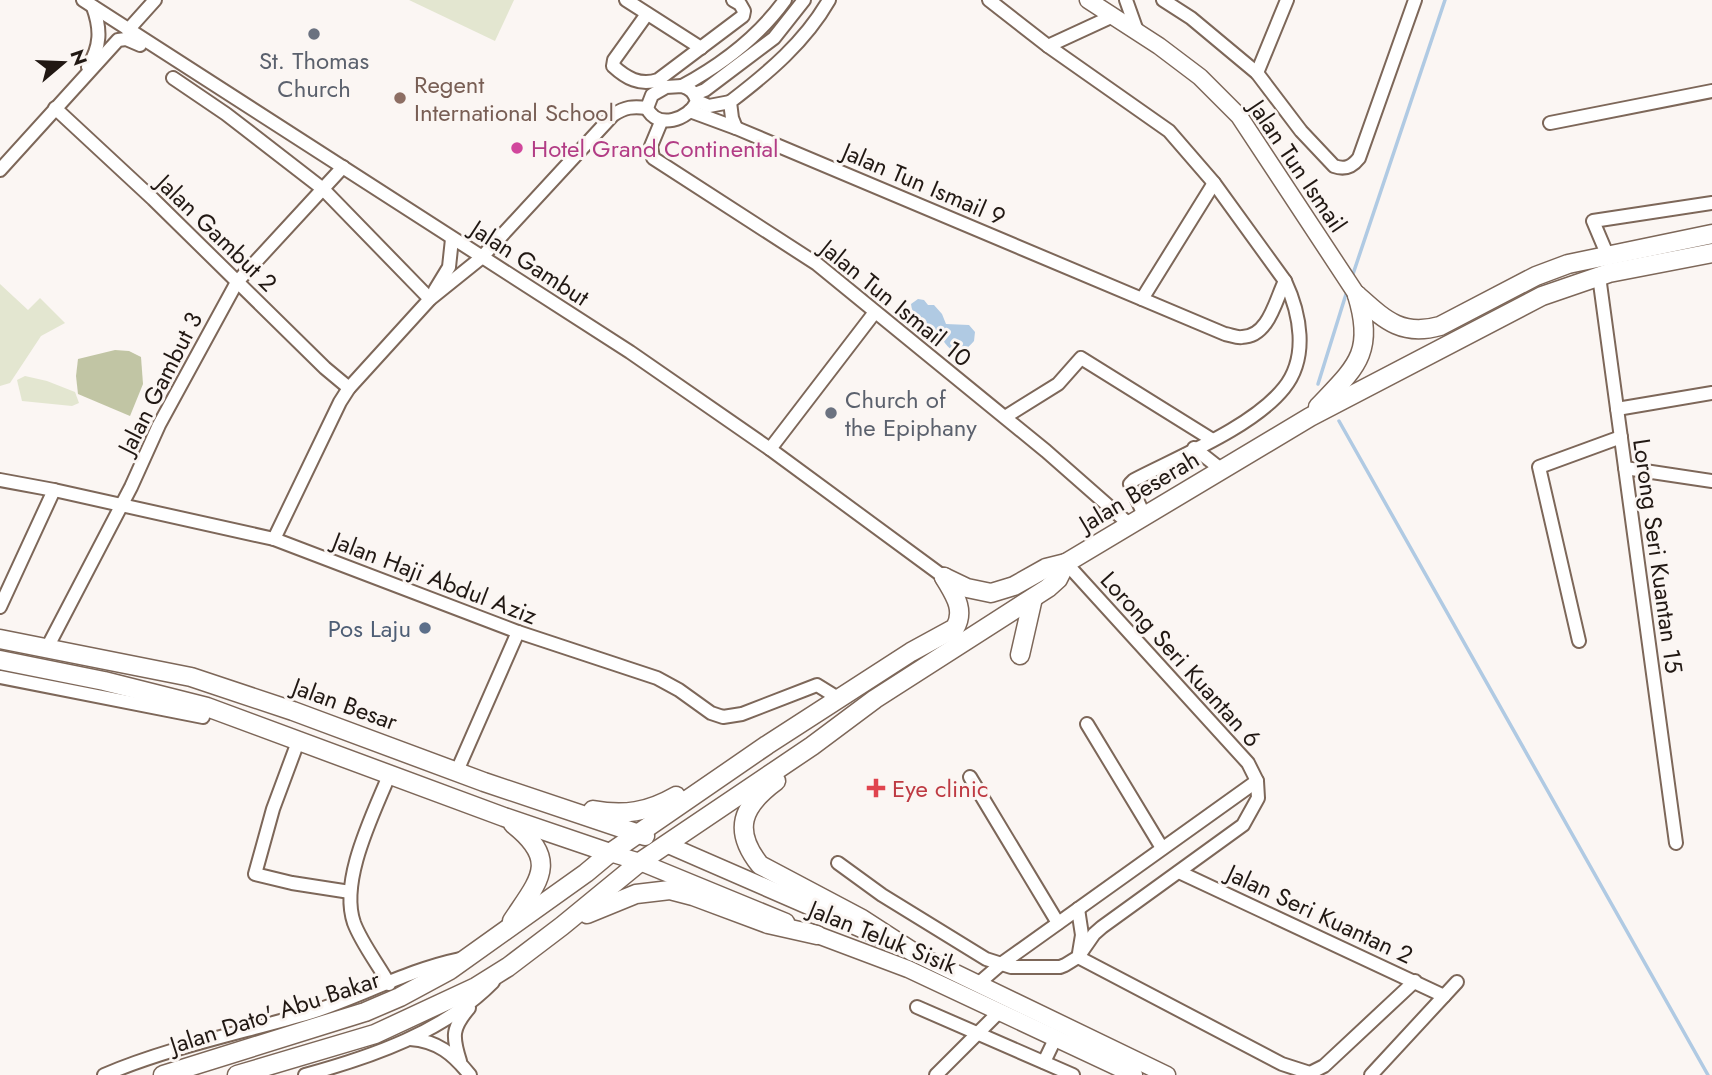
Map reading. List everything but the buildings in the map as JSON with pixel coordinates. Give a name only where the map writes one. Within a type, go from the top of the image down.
[{"type":"highway","points":[[1355,292],[1395,325],[1409,330],[1440,326],[1536,276],[1568,264],[1712,234]]},
{"type":"highway","name":"Jalan Beserah","points":[[640,862],[812,746],[875,699],[1033,598],[1058,579],[1066,563],[1310,417],[1542,296],[1599,276],[1712,253]]},
{"type":"highway","points":[[1310,417],[1356,364],[1364,344],[1365,320],[1355,292]]},
{"type":"highway","points":[[944,577],[967,588],[991,593],[1014,586],[1046,568],[1066,563]]},
{"type":"highway","points":[[610,853],[767,744],[911,652],[955,628],[960,612],[958,602],[944,577]]},
{"type":"highway","points":[[1020,655],[1033,598]]},
{"type":"highway","name":"Jalan Besar","points":[[0,639],[191,677],[666,844]]},
{"type":"highway","name":"Jalan Besar","points":[[0,660],[104,688],[207,707],[504,817],[610,853]]},
{"type":"highway","points":[[875,699],[846,732],[772,784],[749,806],[743,821],[744,834],[752,855],[760,865],[862,919],[913,952]]},
{"type":"highway","points":[[484,782],[595,811],[635,813],[665,803],[767,744]]},
{"type":"highway","points":[[504,817],[530,837],[538,849],[542,863],[540,876],[507,930]]},
{"type":"highway","name":"Jalan Dato' Abu Bakar","points":[[163,1075],[365,1012],[400,997],[469,957],[610,853]]},
{"type":"highway","name":"Jalan Dato' Abu Bakar","points":[[237,1075],[375,1034],[476,987],[508,967],[562,926],[640,862]]},
{"type":"highway","points":[[562,926],[619,900],[670,890],[768,924],[817,935]]},
{"type":"main road","name":"Jalan Tun Ismail","points":[[1088,0],[1137,31],[1200,77],[1238,116],[1355,292]]},
{"type":"main road","name":"Jalan Teluk Sisik","points":[[666,844],[913,952],[1167,1075]]},
{"type":"main road","name":"Jalan Teluk Sisik","points":[[610,853],[640,862],[817,935],[908,969],[1056,1037],[1123,1072]]},
{"type":"street","points":[[128,30],[155,0]]},
{"type":"street","points":[[626,0],[701,48]]},
{"type":"street","points":[[733,0],[740,4],[744,11],[743,16],[701,48],[660,85],[647,108],[650,116],[661,122],[694,102],[705,90],[774,38],[804,0]]},
{"type":"street","points":[[694,102],[709,106],[730,103],[777,63],[815,25],[829,0]]},
{"type":"street","points":[[989,0],[1048,46],[1169,131],[1214,183],[1285,281],[1297,312],[1300,333],[1296,363],[1285,387],[1240,424],[1134,480],[1130,484],[1136,520]]},
{"type":"street","points":[[1126,0],[1137,31]]},
{"type":"street","points":[[1163,0],[1191,18],[1258,73],[1301,131],[1334,166],[1346,168],[1359,158],[1415,0]]},
{"type":"street","points":[[1258,73],[1287,0]]},
{"type":"street","points":[[647,14],[614,60],[613,66],[638,83],[682,86],[709,72],[744,44],[781,1]]},
{"type":"street","points":[[74,87],[94,56],[100,40],[98,21],[88,3]]},
{"type":"street","name":"Jalan Gambut","points":[[88,3],[630,352],[771,449],[944,577]]},
{"type":"street","points":[[1048,46],[1113,16]]},
{"type":"street","points":[[0,170],[118,40],[127,39],[173,58]]},
{"type":"street","points":[[761,47],[777,63]]},
{"type":"street","points":[[190,89],[199,75]]},
{"type":"street","points":[[173,78],[226,114],[323,189],[430,299]]},
{"type":"street","name":"Jalan Tun Ismail 9","points":[[682,86],[691,89],[694,102],[736,128],[1226,334],[1242,338],[1256,332],[1265,324],[1285,281]]},
{"type":"street","points":[[1550,123],[1712,91]]},
{"type":"street","points":[[226,114],[237,99]]},
{"type":"street","points":[[730,103],[736,128]]},
{"type":"street","points":[[274,539],[349,388],[430,299],[481,258],[499,235],[613,115],[633,106],[647,108]]},
{"type":"street","name":"Jalan Gambut 2","points":[[55,108],[349,388]]},
{"type":"street","name":"Jalan Tun Ismail 10","points":[[661,122],[651,146],[653,158],[817,264],[1004,417],[1136,520]]},
{"type":"street","name":"Jalan Gambut 3","points":[[47,648],[122,505],[159,425],[237,282],[343,167]]},
{"type":"street","points":[[1142,299],[1214,183]]},
{"type":"street","points":[[1607,254],[1592,221],[1712,203]]},
{"type":"street","points":[[430,299],[449,267],[452,239]]},
{"type":"street","name":"Lorong Seri Kuantan 15","points":[[1599,276],[1676,843]]},
{"type":"street","points":[[771,449],[875,313]]},
{"type":"street","points":[[1004,417],[1058,384],[1081,358],[1212,439]]},
{"type":"street","points":[[1617,408],[1712,393]]},
{"type":"street","points":[[1578,641],[1539,467],[1621,437]]},
{"type":"street","points":[[1194,448],[1222,470]]},
{"type":"street","points":[[1625,468],[1712,481]]},
{"type":"street","name":"Jalan Haji Abdul Aziz","points":[[0,480],[274,539],[518,632],[657,678],[711,713],[723,717],[742,714],[817,684],[838,698]]},
{"type":"street","points":[[0,607],[54,490]]},
{"type":"street","name":"Lorong Seri Kuantan 6","points":[[1066,563],[1234,747],[1248,763],[1257,781],[1258,798],[1243,825],[1179,872]]},
{"type":"street","points":[[457,771],[518,632]]},
{"type":"street","points":[[0,677],[104,688],[203,717]]},
{"type":"street","points":[[1087,724],[1162,848]]},
{"type":"street","points":[[299,739],[273,809],[255,874],[292,883],[350,891]]},
{"type":"street","points":[[389,984],[354,922],[350,891],[363,841],[390,773]]},
{"type":"street","points":[[970,777],[1058,923]]},
{"type":"street","points":[[979,983],[1001,964],[1257,781]]},
{"type":"street","points":[[838,863],[882,895],[986,958],[1010,967],[1060,967],[1078,957],[1094,934],[1179,872]]},
{"type":"street","name":"Jalan Seri Kuantan 2","points":[[1179,872],[1444,996]]},
{"type":"street","points":[[1078,909],[1082,935],[1078,957]]},
{"type":"street","points":[[104,1075],[214,1038],[309,1013],[389,984],[420,969],[469,957]]},
{"type":"street","points":[[1078,957],[1282,1064],[1310,1073],[1324,1066],[1415,981]]},
{"type":"street","points":[[461,1064],[454,1042],[459,1019],[508,967]]},
{"type":"street","points":[[1371,1075],[1457,982]]},
{"type":"street","points":[[313,1074],[409,1039],[476,1000]]},
{"type":"street","points":[[916,1007],[1073,1075]]},
{"type":"street","points":[[936,1075],[1000,1012]]},
{"type":"street","points":[[1044,1062],[1056,1037]]},
{"type":"street","points":[[409,1039],[433,1042],[445,1049],[470,1075]]},
{"type":"green space","points":[[409,0],[514,0],[495,41]]},
{"type":"green space","points":[[0,284],[28,310],[40,298],[65,323],[41,336],[10,383],[0,386]]},
{"type":"green space","points":[[115,350],[129,351],[141,357],[143,384],[130,416],[78,394],[78,359]]},
{"type":"green space","points":[[25,376],[75,392],[79,403],[72,406],[22,401],[17,380]]},
{"type":"water","points":[[918,299],[924,300],[928,305],[934,305],[946,324],[969,325],[975,332],[974,341],[962,351],[949,348],[938,333],[926,330],[921,317],[912,310],[911,304]]},
{"type":"waterway","points":[[1352,277],[1445,0]]},
{"type":"waterway","points":[[1318,384],[1347,291]]},
{"type":"waterway","points":[[1339,421],[1708,1075]]},
{"type":"place","name":"St. Thomas Church","points":[[314,34]]},
{"type":"place","name":"Regent International School","points":[[400,98]]},
{"type":"place","name":"Hotel Grand Continental","points":[[517,148]]},
{"type":"place","name":"Church of the Epiphany","points":[[831,413]]},
{"type":"place","name":"Pos Laju","points":[[425,628]]},
{"type":"place","name":"Eye clinic","points":[[876,788]]}]
